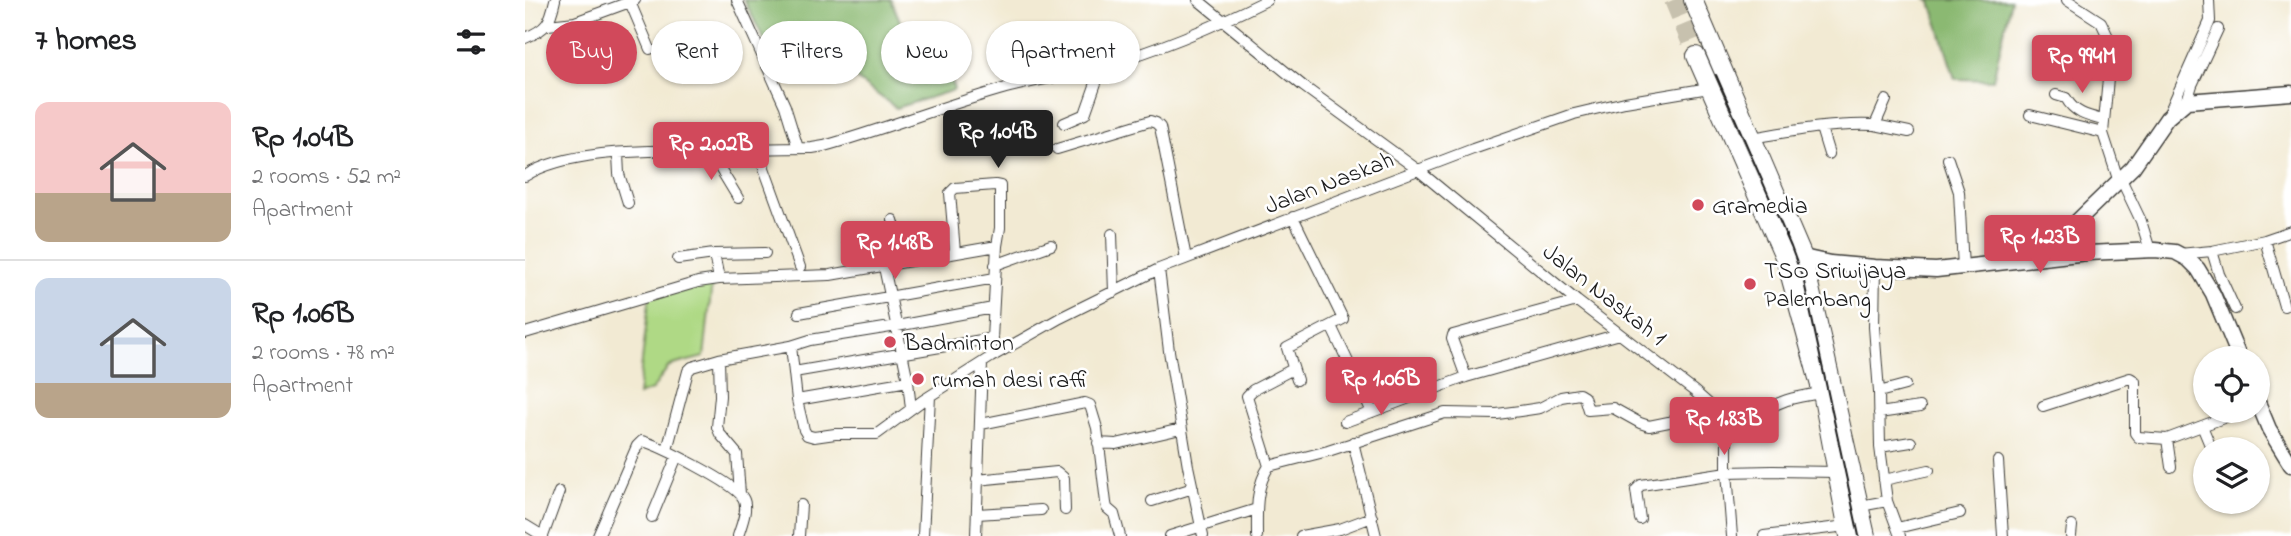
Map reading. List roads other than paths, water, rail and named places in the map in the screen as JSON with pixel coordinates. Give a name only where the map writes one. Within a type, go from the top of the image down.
[{"type":"highway","points":[[1693,0],[1803,257],[1866,536]]},
{"type":"highway","points":[[1696,56],[1786,261],[1822,393],[1848,531]]},
{"type":"street","points":[[549,21],[555,0]]},
{"type":"street","points":[[737,0],[785,106],[798,148]]},
{"type":"street","name":"Jalan Naskah 1","points":[[1198,0],[1310,92],[1418,170],[1577,301],[1718,412]]},
{"type":"street","points":[[1140,53],[1224,22],[1267,0]]},
{"type":"street","points":[[2067,0],[2101,22],[2109,39],[2110,57],[2103,133],[2120,181],[2141,221],[2150,250]]},
{"type":"street","points":[[2049,256],[2069,230],[2133,167],[2167,118],[2210,20],[2209,0]]},
{"type":"street","points":[[578,21],[633,1],[650,50]]},
{"type":"street","points":[[525,38],[542,31],[546,26]]},
{"type":"street","points":[[2167,118],[2187,101],[2218,29]]},
{"type":"street","points":[[525,176],[555,163],[578,158],[652,150],[824,146],[1021,84]]},
{"type":"street","points":[[1064,123],[1085,114],[1096,84]]},
{"type":"street","name":"Jalan Naskah","points":[[797,400],[804,430],[812,437],[877,434],[987,360],[1159,269],[1418,170],[1574,114],[1625,102],[1709,88]]},
{"type":"street","points":[[2187,101],[2291,93]]},
{"type":"street","points":[[2056,95],[2066,98],[2070,106],[2083,114],[2103,120]]},
{"type":"street","points":[[1875,125],[1886,100]]},
{"type":"street","points":[[2030,115],[2103,133]]},
{"type":"street","points":[[1057,149],[1150,121],[1156,123],[1160,127],[1186,258]]},
{"type":"street","points":[[1751,138],[1849,124],[1875,125],[1909,132]]},
{"type":"street","points":[[1821,128],[1829,154]]},
{"type":"street","points":[[761,148],[764,168],[800,267]]},
{"type":"street","points":[[709,150],[738,198]]},
{"type":"street","points":[[618,154],[619,174],[628,203]]},
{"type":"street","points":[[1948,159],[1959,191],[1963,268]]},
{"type":"street","points":[[955,252],[950,193],[955,188],[1000,186],[1000,228],[992,308],[993,338],[987,360],[981,424],[976,536]]},
{"type":"street","points":[[1293,217],[1343,318],[1341,322],[1287,347],[1297,380]]},
{"type":"street","points":[[893,220],[905,262]]},
{"type":"street","points":[[1803,257],[1830,263],[1875,267],[1963,268],[2049,256],[2150,250],[2178,254],[2212,251],[2265,240],[2291,231]]},
{"type":"street","points":[[1112,234],[1114,292]]},
{"type":"street","points":[[847,240],[856,270]]},
{"type":"street","points":[[2265,240],[2284,306]]},
{"type":"street","points":[[995,265],[1051,245]]},
{"type":"street","points":[[525,334],[698,282],[830,275],[997,246]]},
{"type":"street","points":[[2212,251],[2235,309]]},
{"type":"street","points":[[678,259],[714,254],[765,253]]},
{"type":"street","points":[[714,254],[719,279]]},
{"type":"street","points":[[2178,254],[2199,269],[2213,294],[2235,346]]},
{"type":"street","points":[[884,267],[908,380],[911,409]]},
{"type":"street","points":[[1875,267],[1874,327],[1880,447],[1887,501],[1898,532],[1960,513]]},
{"type":"street","points":[[1159,269],[1181,429],[1202,531]]},
{"type":"street","points":[[799,313],[995,278]]},
{"type":"street","points":[[1466,377],[1452,339],[1453,335],[1577,301]]},
{"type":"street","points":[[652,517],[672,453],[689,370],[719,359],[810,340],[992,308]]},
{"type":"street","points":[[1331,326],[1372,412]]},
{"type":"street","points":[[1345,422],[1466,377],[1619,334]]},
{"type":"street","points":[[794,372],[993,338]]},
{"type":"street","points":[[790,346],[797,400],[908,380]]},
{"type":"street","points":[[719,359],[717,427],[737,454],[740,494],[745,505],[738,536]]},
{"type":"street","points":[[1257,536],[1260,483],[1269,466],[1247,396],[1252,390],[1293,369]]},
{"type":"street","points":[[2043,405],[2132,378],[2135,382],[2135,433],[2142,438],[2167,439],[2209,423]]},
{"type":"street","points":[[1879,392],[1905,385]]},
{"type":"street","points":[[1755,418],[1776,403],[1822,393]]},
{"type":"street","points":[[1269,466],[1445,413],[1497,414],[1520,411],[1540,408],[1561,397],[1579,394],[1584,397],[1588,410],[1613,408],[1649,426],[1718,412],[1727,433],[1732,536]]},
{"type":"street","points":[[923,536],[930,396]]},
{"type":"street","points":[[981,424],[1088,403],[1093,411],[1106,503],[1114,514],[1120,536]]},
{"type":"street","points":[[1879,413],[1920,407]]},
{"type":"street","points":[[2266,423],[2286,447],[2291,465]]},
{"type":"street","points":[[2201,426],[2206,437]]},
{"type":"street","points":[[1098,443],[1116,444],[1181,429]]},
{"type":"street","points":[[2167,439],[2171,467]]},
{"type":"street","points":[[598,536],[638,443],[644,441],[672,453],[740,494]]},
{"type":"street","points":[[1353,442],[1376,536]]},
{"type":"street","points":[[1880,447],[1911,442]]},
{"type":"street","points":[[1998,461],[2003,536]]},
{"type":"street","points":[[1884,480],[1929,470]]},
{"type":"street","points":[[1640,519],[1636,490],[1641,485],[1727,472],[1837,472]]},
{"type":"street","points":[[977,481],[1060,473],[1064,478],[1065,510]]},
{"type":"street","points":[[1152,502],[1193,488]]},
{"type":"street","points":[[525,525],[543,536],[559,492]]},
{"type":"street","points":[[1860,506],[1887,501]]},
{"type":"street","points":[[799,536],[801,505]]},
{"type":"street","points":[[1170,536],[1202,531],[1257,509]]},
{"type":"street","points":[[977,514],[1041,510]]},
{"type":"street","points":[[1301,536],[1340,529],[1371,517]]},
{"type":"street","points":[[1764,536],[1848,531]]},
{"type":"tunnel","points":[[1673,0],[1696,56]]},
{"type":"tram line","points":[[1716,75],[1804,282],[1859,536]]},
{"type":"place","name":"Gramedia","points":[[1698,205]]},
{"type":"place","name":"TSO Sriwijaya Palembang","points":[[1750,284]]},
{"type":"place","name":"Badminton","points":[[890,342]]},
{"type":"place","name":"rumah desi raffi","points":[[918,379]]}]
